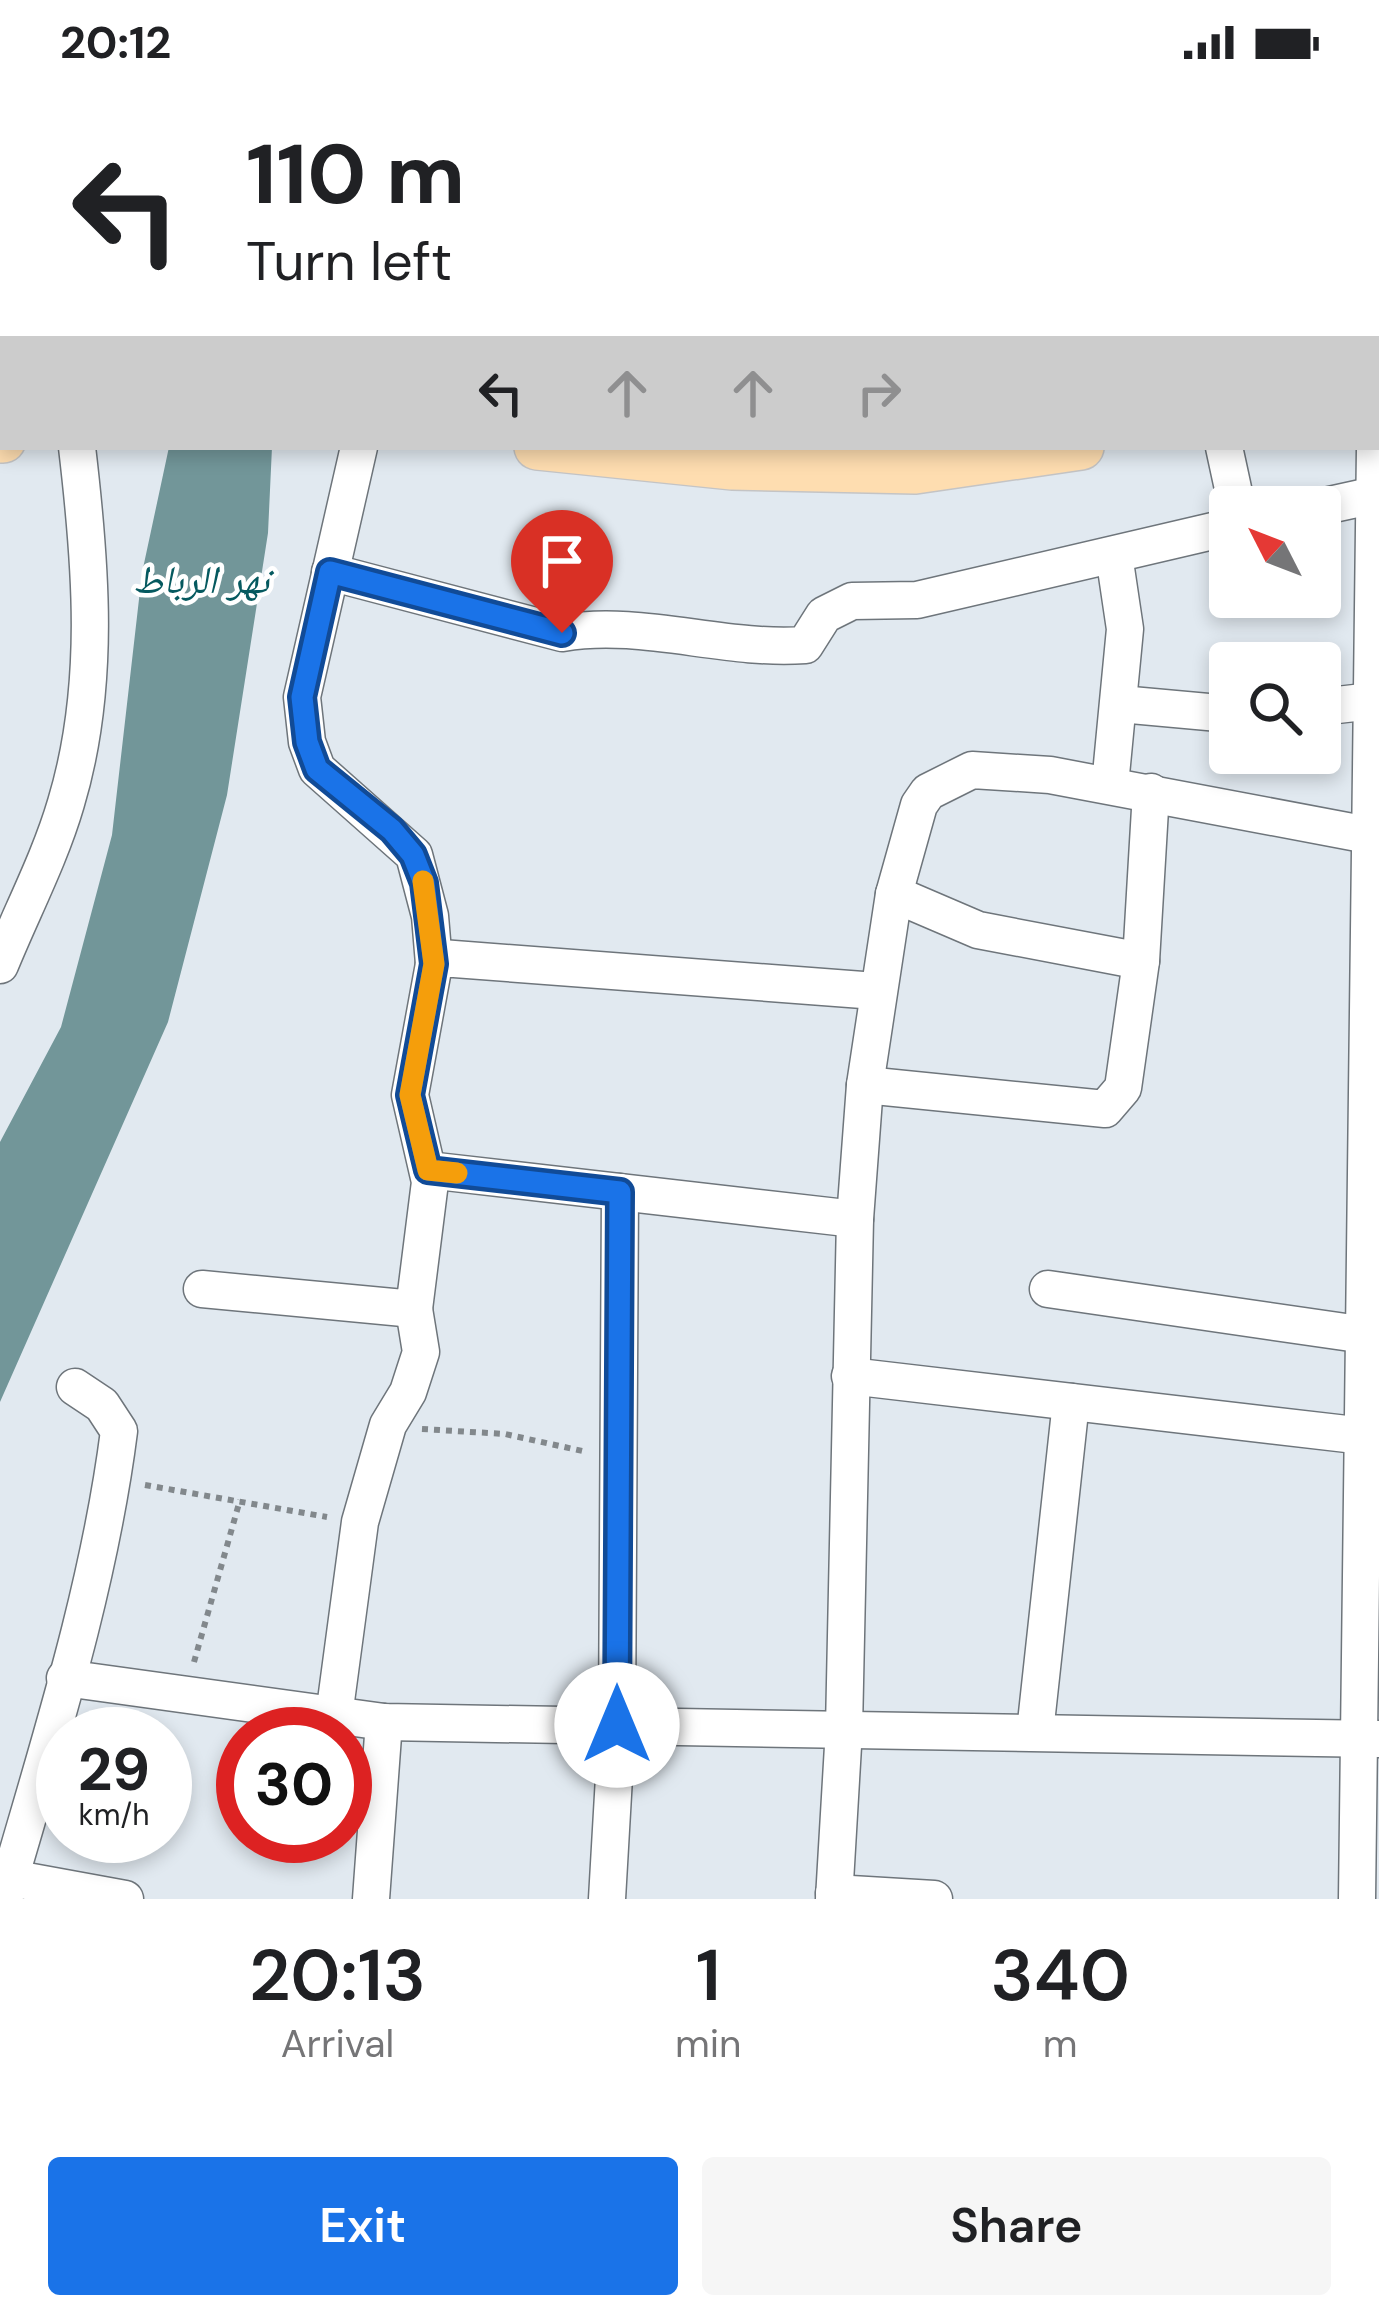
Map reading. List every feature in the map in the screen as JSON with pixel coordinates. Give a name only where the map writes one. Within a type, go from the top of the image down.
[{"type":"main road","points":[[600,450],[916,471],[1060,450]]},
{"type":"street","points":[[0,964],[67,802],[91,674],[87,532],[77,450]]},
{"type":"street","points":[[335,1707],[360,1522],[388,1425],[421,1352],[414,1309],[425,1250],[428,1170],[410,1095],[434,964],[430,916],[413,855],[317,769],[307,742],[302,697],[358,450]]},
{"type":"street","points":[[1225,450],[1232,486]]},
{"type":"street","points":[[1357,1899],[1370,1738],[1364,1436],[1374,1338],[1375,450]]},
{"type":"street","points":[[1341,503],[1377,495]]},
{"type":"street","points":[[330,572],[562,633],[596,627],[761,648],[806,645],[824,615],[852,601],[917,600],[1209,532]]},
{"type":"street","points":[[1110,785],[1125,628],[1114,555]]},
{"type":"street","points":[[1341,705],[1372,701]]},
{"type":"street","points":[[1120,704],[1209,712]]},
{"type":"street","points":[[934,1899],[834,1896],[844,1729],[855,1219],[865,1085],[894,894],[919,805],[928,792],[972,770],[1110,785],[1375,837]]},
{"type":"street","points":[[865,1085],[1105,1109],[1123,1088],[1141,961],[1151,793]]},
{"type":"street","points":[[894,894],[978,930],[1141,961]]},
{"type":"street","points":[[434,964],[452,956],[876,991]]},
{"type":"street","points":[[428,1170],[855,1219]]},
{"type":"street","points":[[607,1899],[617,1725],[620,1192]]},
{"type":"street","points":[[202,1289],[414,1309]]},
{"type":"street","points":[[1048,1289],[1374,1338]]},
{"type":"street","points":[[850,1376],[1364,1436]]},
{"type":"street","points":[[75,1388],[102,1405],[119,1431],[113,1478],[7,1888],[125,1899]]},
{"type":"street","points":[[1035,1732],[1071,1402]]},
{"type":"street","points":[[65,1678],[270,1707]]},
{"type":"street","points":[[372,1721],[1370,1738]]},
{"type":"street","points":[[371,1899],[384,1722]]},
{"type":"path","points":[[388,1425],[545,1440],[619,1461]]},
{"type":"path","points":[[113,1478],[360,1522]]},
{"type":"path","points":[[185,1695],[240,1500]]},
{"type":"water","name":"نهر الرباط","points":[[168,450],[272,450],[268,533],[227,795],[168,1022],[0,1402],[0,1142],[61,1027],[112,835],[142,573]]},
{"type":"slow traffic","points":[[423,881],[434,964],[410,1095],[428,1170],[457,1173]]},
{"type":"route","points":[[562,633],[330,572],[302,697],[307,742],[317,769],[343,795],[392,830],[413,855],[424,883],[434,964],[410,1095],[428,1170],[620,1192],[617,1725]]}]
